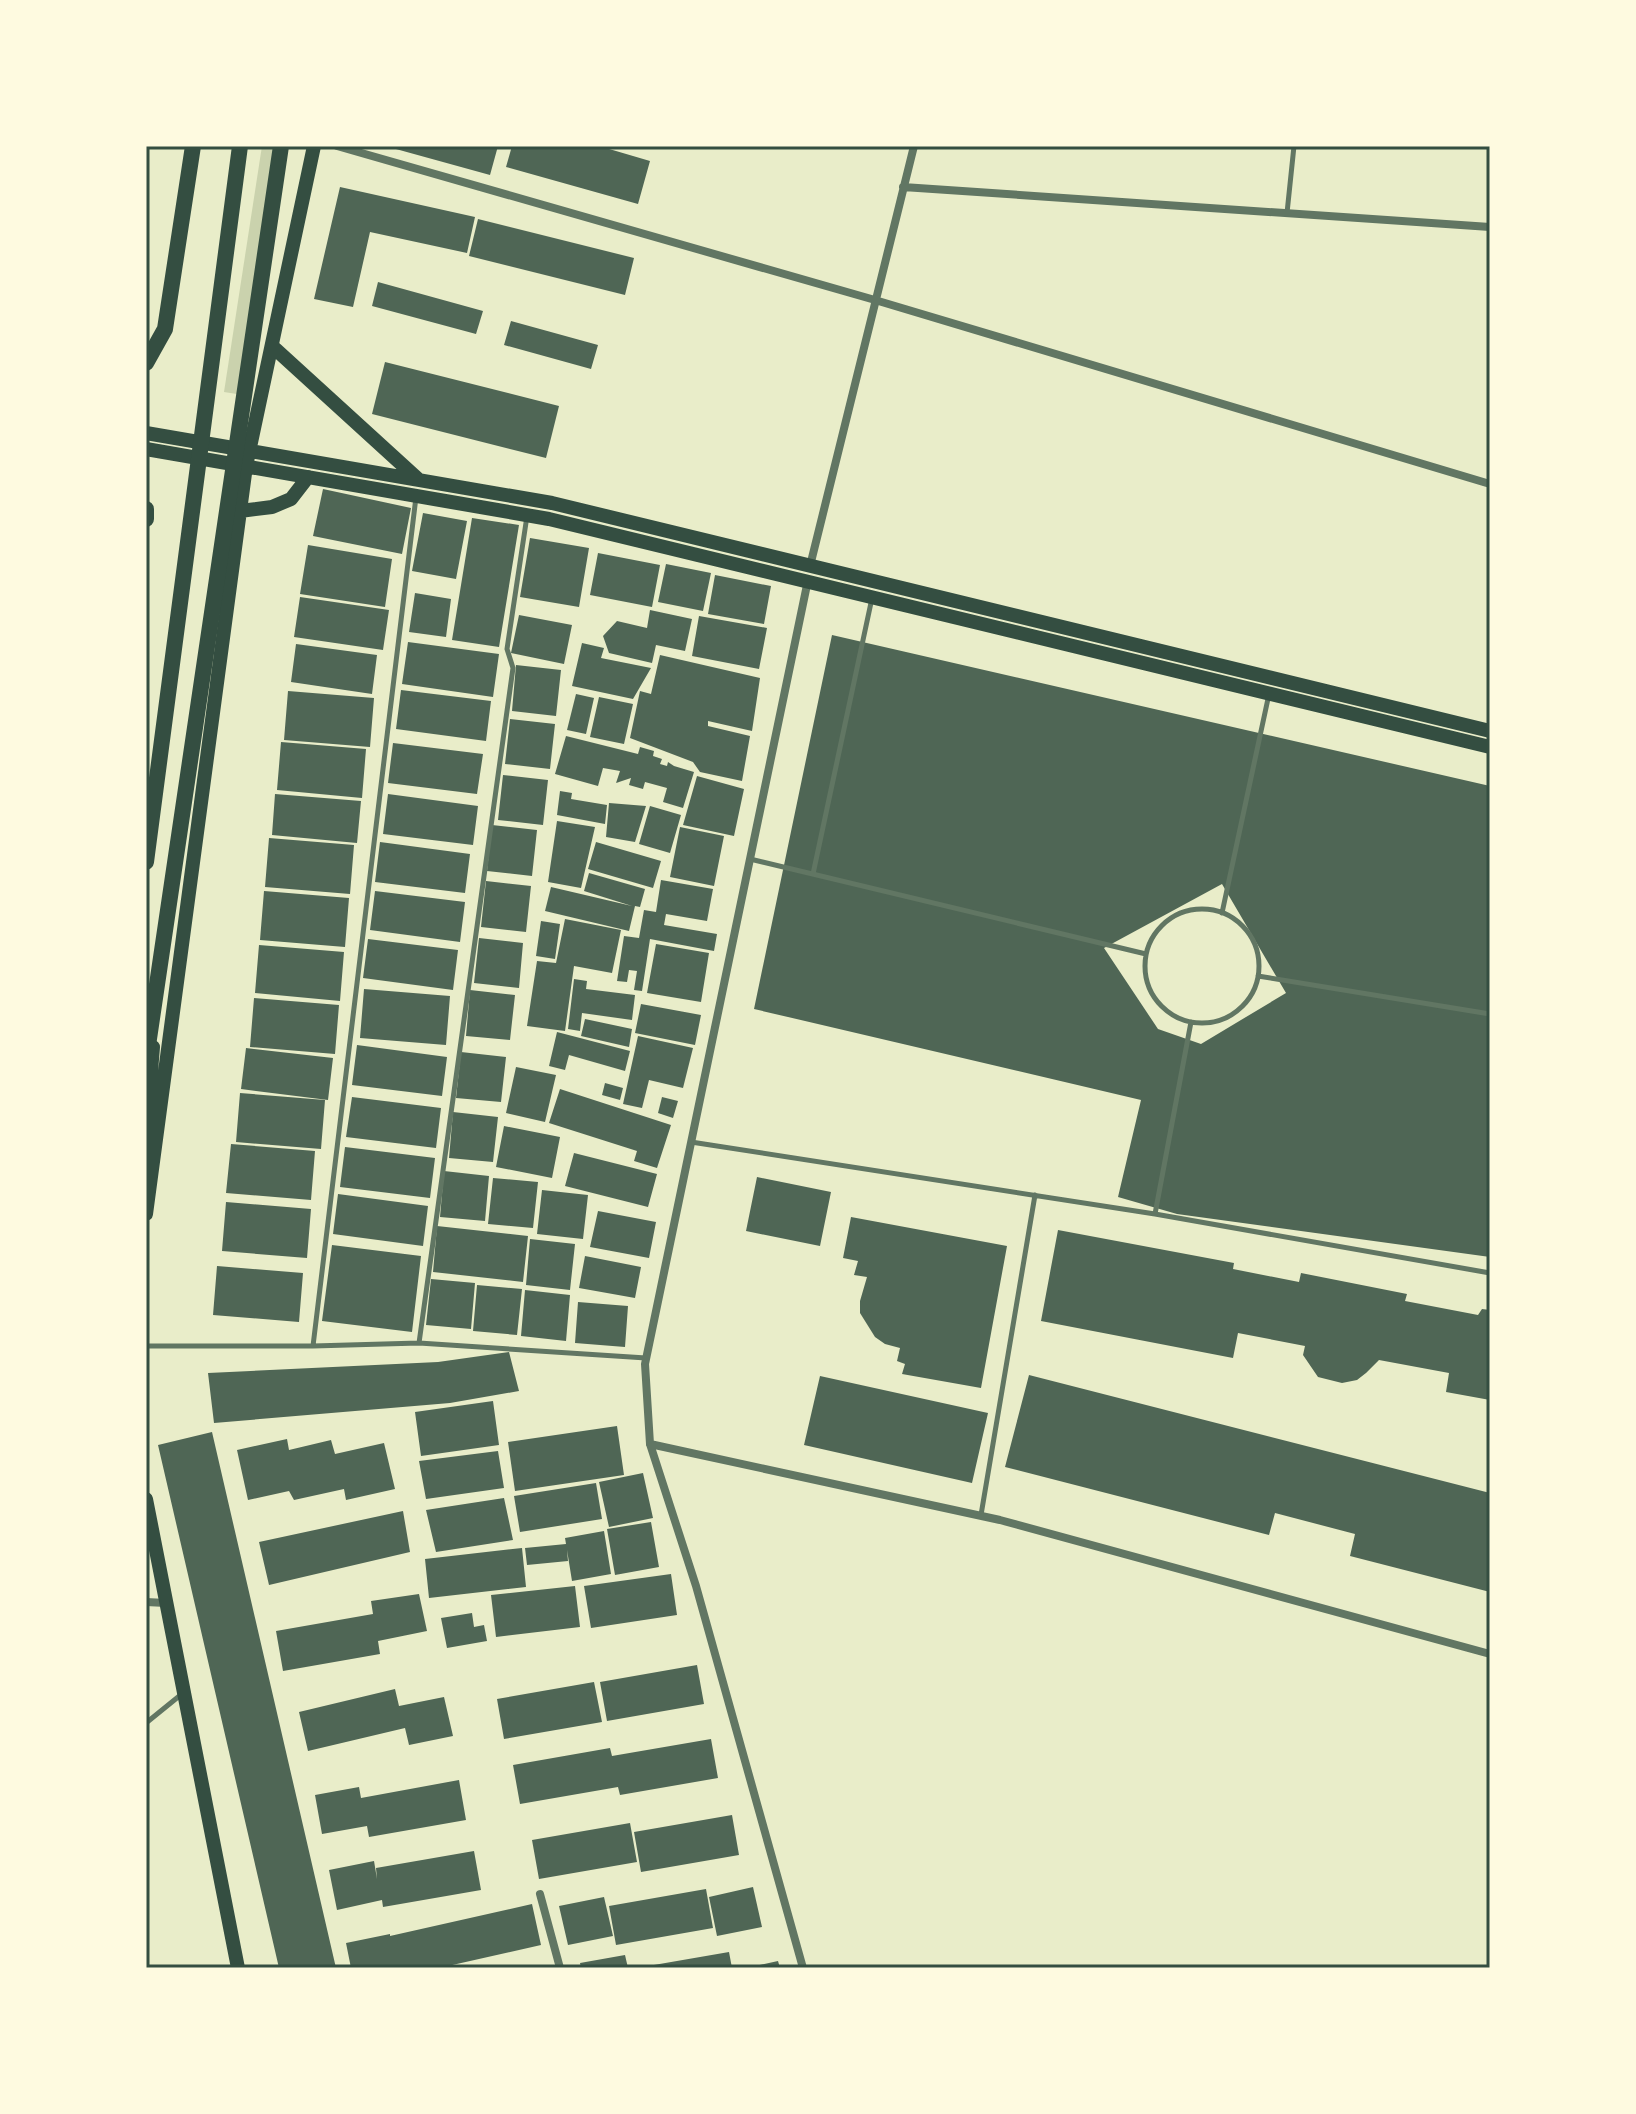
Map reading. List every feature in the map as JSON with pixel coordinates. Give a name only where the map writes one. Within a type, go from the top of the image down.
[{"type":"main road","points":[[146,363],[165,329],[193,146]]},
{"type":"main road","points":[[146,862],[240,146]]},
{"type":"main road","points":[[146,1059],[241,458],[281,146]]},
{"type":"main road","points":[[146,1214],[240,511],[241,458],[272,346],[314,146]]},
{"type":"main road","points":[[272,346],[420,480]]},
{"type":"main road","points":[[146,433],[199,450],[241,458],[420,480],[552,503],[809,573],[872,596],[1490,747]]},
{"type":"main road","points":[[146,449],[199,450]]},
{"type":"main road","points":[[241,458],[308,477],[549,519],[809,573],[1490,731]]},
{"type":"main road","points":[[240,511],[272,507],[291,499],[308,477]]},
{"type":"main road","points":[[146,509],[146,519]]},
{"type":"main road","points":[[146,1134],[159,963]]},
{"type":"main road","points":[[146,1499],[238,1968]]},
{"type":"street","points":[[337,146],[875,300],[1490,484]]},
{"type":"street","points":[[803,1968],[696,1586],[650,1444],[645,1364],[809,573],[914,146]]},
{"type":"street","points":[[903,187],[1490,227]]},
{"type":"street","points":[[650,1444],[981,1515],[1490,1654]]},
{"type":"street","points":[[146,1602],[166,1603]]},
{"type":"street","points":[[540,1894],[560,1968]]},
{"type":"lane","points":[[1287,214],[1294,146]]},
{"type":"lane","points":[[313,1346],[416,496]]},
{"type":"lane","points":[[419,1343],[513,668],[507,649],[527,515]]},
{"type":"lane","points":[[813,874],[872,596]]},
{"type":"lane","points":[[1222,913],[1269,693]]},
{"type":"lane","points":[[750,859],[1146,954]]},
{"type":"lane","points":[[1203,909],[1222,913],[1239,923],[1252,938],[1258,956],[1258,976],[1252,993],[1241,1007],[1209,1023],[1191,1022],[1174,1016],[1160,1005],[1150,990],[1145,972],[1146,954],[1153,936],[1166,921],[1183,912],[1203,909]]},
{"type":"lane","points":[[1258,976],[1490,1014]]},
{"type":"lane","points":[[1155,1214],[1191,1022]]},
{"type":"lane","points":[[691,1142],[1155,1214],[1490,1273]]},
{"type":"lane","points":[[981,1515],[1035,1195]]},
{"type":"lane","points":[[146,1346],[419,1343],[647,1358]]},
{"type":"lane","points":[[146,1723],[184,1692]]},
{"type":"green space","points":[[262,146],[288,146],[243,395],[224,392]]},
{"type":"building","points":[[385,146],[498,146],[490,175]]},
{"type":"building","points":[[512,146],[599,146],[650,161],[638,204],[506,167]]},
{"type":"building","points":[[340,187],[475,217],[467,253],[370,232],[353,307],[314,299]]},
{"type":"building","points":[[478,219],[634,258],[625,295],[469,256]]},
{"type":"building","points":[[378,282],[483,311],[476,334],[372,306]]},
{"type":"building","points":[[511,321],[598,345],[591,369],[504,345]]},
{"type":"building","points":[[385,362],[559,406],[546,458],[372,414]]},
{"type":"building","points":[[323,489],[411,508],[402,554],[313,536]]},
{"type":"building","points":[[423,513],[467,521],[456,579],[412,571]]},
{"type":"building","points":[[472,518],[519,525],[499,647],[452,640]]},
{"type":"building","points":[[530,538],[589,548],[579,607],[520,597]]},
{"type":"building","points":[[308,545],[392,559],[385,607],[300,594]]},
{"type":"building","points":[[598,553],[660,565],[652,607],[590,595]]},
{"type":"building","points":[[666,564],[711,573],[703,611],[658,602]]},
{"type":"building","points":[[715,575],[771,586],[764,624],[708,614]]},
{"type":"building","points":[[415,593],[451,599],[446,637],[409,632]]},
{"type":"building","points":[[300,597],[389,610],[383,650],[294,637]]},
{"type":"building","points":[[650,610],[692,619],[685,651],[656,645],[652,663],[609,653],[603,636],[617,621],[647,628]]},
{"type":"building","points":[[519,615],[572,625],[564,664],[511,653]]},
{"type":"building","points":[[699,616],[767,628],[759,669],[692,656]]},
{"type":"building","points":[[832,635],[1490,786],[1490,1257],[1177,1214],[1118,1197],[1141,1100],[754,1009]],"holes":[[[1222,884],[1286,993],[1201,1044],[1158,1029],[1104,948]]]},
{"type":"building","points":[[408,642],[499,654],[493,697],[402,684]]},
{"type":"building","points":[[582,643],[604,648],[601,658],[651,668],[633,699],[572,686]]},
{"type":"building","points":[[296,644],[377,655],[372,694],[291,682]]},
{"type":"building","points":[[660,655],[760,678],[752,731],[708,721],[708,726],[750,736],[742,781],[700,772],[693,762],[630,738],[640,691],[651,694]]},
{"type":"building","points":[[516,665],[561,670],[556,716],[512,711]]},
{"type":"building","points":[[401,690],[491,701],[486,741],[396,729]]},
{"type":"building","points":[[288,691],[374,698],[370,747],[284,740]]},
{"type":"building","points":[[576,694],[594,698],[586,734],[567,730]]},
{"type":"building","points":[[599,697],[633,704],[624,744],[590,737]]},
{"type":"building","points":[[510,719],[555,724],[550,769],[505,764]]},
{"type":"building","points":[[566,736],[638,754],[640,747],[654,751],[653,756],[662,759],[660,764],[667,766],[668,762],[694,772],[683,808],[663,802],[667,788],[645,782],[643,789],[629,785],[631,778],[616,783],[620,771],[603,768],[598,786],[555,774]]},
{"type":"building","points":[[281,742],[366,749],[362,798],[277,790]]},
{"type":"building","points":[[393,743],[483,754],[477,794],[388,783]]},
{"type":"building","points":[[503,775],[548,780],[543,825],[498,820]]},
{"type":"building","points":[[697,776],[744,789],[734,836],[683,825]]},
{"type":"building","points":[[560,791],[572,793],[571,799],[607,805],[605,824],[557,815]]},
{"type":"building","points":[[275,794],[361,801],[357,843],[272,835]]},
{"type":"building","points":[[388,794],[478,806],[473,845],[383,834]]},
{"type":"building","points":[[609,803],[646,806],[635,842],[606,837]]},
{"type":"building","points":[[650,806],[681,815],[670,853],[639,844]]},
{"type":"building","points":[[557,821],[595,827],[581,888],[548,882]]},
{"type":"building","points":[[492,825],[537,830],[532,876],[487,871]]},
{"type":"building","points":[[680,827],[724,836],[714,886],[670,877]]},
{"type":"building","points":[[269,838],[354,845],[350,894],[265,887]]},
{"type":"building","points":[[380,842],[470,854],[465,893],[375,882]]},
{"type":"building","points":[[596,842],[661,861],[653,888],[588,869]]},
{"type":"building","points":[[589,873],[645,889],[640,907],[635,906],[629,931],[545,911],[551,887],[632,906],[584,891]]},
{"type":"building","points":[[661,880],[713,889],[707,921],[666,914],[664,925],[717,934],[714,951],[650,939],[642,991],[634,990],[637,971],[629,970],[627,982],[617,981],[624,936],[639,938],[644,910],[656,912]]},
{"type":"building","points":[[486,881],[531,886],[526,932],[481,927]]},
{"type":"building","points":[[264,891],[349,898],[345,947],[260,940]]},
{"type":"building","points":[[375,891],[465,902],[460,942],[370,930]]},
{"type":"building","points":[[565,919],[621,930],[612,973],[574,966],[565,1031],[527,1026],[537,961],[556,963]]},
{"type":"building","points":[[541,921],[560,924],[555,959],[536,956]]},
{"type":"building","points":[[479,938],[523,943],[519,988],[474,983]]},
{"type":"building","points":[[368,939],[458,950],[453,990],[363,978]]},
{"type":"building","points":[[656,944],[709,953],[701,1002],[647,993]]},
{"type":"building","points":[[259,945],[344,952],[340,1001],[255,993]]},
{"type":"building","points":[[574,979],[587,981],[586,989],[635,995],[632,1020],[582,1013],[580,1031],[568,1029]]},
{"type":"building","points":[[364,989],[450,996],[446,1045],[360,1038]]},
{"type":"building","points":[[470,990],[515,995],[510,1040],[466,1036]]},
{"type":"building","points":[[254,998],[339,1005],[335,1054],[250,1047]]},
{"type":"building","points":[[641,1004],[701,1015],[695,1045],[635,1033]]},
{"type":"building","points":[[585,1019],[632,1029],[629,1047],[581,1036]]},
{"type":"building","points":[[557,1032],[630,1051],[625,1071],[569,1055],[565,1070],[549,1066]]},
{"type":"building","points":[[638,1036],[693,1048],[683,1088],[649,1080],[642,1108],[623,1104]]},
{"type":"building","points":[[357,1045],[447,1057],[442,1096],[352,1085]]},
{"type":"building","points":[[246,1048],[333,1058],[328,1100],[241,1089]]},
{"type":"building","points":[[461,1052],[506,1057],[501,1102],[456,1098]]},
{"type":"building","points":[[516,1067],[556,1075],[545,1122],[506,1113]]},
{"type":"building","points":[[605,1083],[623,1088],[620,1100],[602,1095]]},
{"type":"building","points":[[560,1089],[671,1125],[657,1168],[634,1161],[637,1151],[549,1123]]},
{"type":"building","points":[[240,1093],[325,1100],[321,1149],[236,1142]]},
{"type":"building","points":[[352,1097],[441,1108],[436,1148],[346,1137]]},
{"type":"building","points":[[662,1097],[678,1101],[673,1118],[658,1113]]},
{"type":"building","points":[[453,1112],[498,1117],[493,1162],[449,1158]]},
{"type":"building","points":[[504,1126],[560,1137],[552,1178],[496,1167]]},
{"type":"building","points":[[231,1144],[315,1151],[311,1200],[226,1193]]},
{"type":"building","points":[[345,1147],[435,1158],[430,1198],[340,1187]]},
{"type":"building","points":[[574,1153],[657,1174],[648,1207],[565,1186]]},
{"type":"building","points":[[444,1171],[489,1176],[485,1221],[440,1217]]},
{"type":"building","points":[[757,1177],[831,1192],[820,1246],[746,1231]]},
{"type":"building","points":[[493,1178],[538,1182],[533,1228],[488,1224]]},
{"type":"building","points":[[542,1190],[588,1195],[583,1239],[537,1234]]},
{"type":"building","points":[[338,1194],[428,1206],[423,1246],[333,1234]]},
{"type":"building","points":[[226,1202],[311,1209],[307,1258],[222,1251]]},
{"type":"building","points":[[598,1211],[656,1222],[649,1258],[590,1247]]},
{"type":"building","points":[[851,1217],[1007,1246],[981,1388],[902,1374],[905,1364],[897,1361],[900,1348],[875,1337],[860,1313],[867,1277],[854,1275],[858,1261],[843,1258]]},
{"type":"building","points":[[437,1226],[528,1236],[523,1282],[433,1272]]},
{"type":"building","points":[[1058,1230],[1234,1263],[1233,1269],[1299,1282],[1301,1273],[1407,1294],[1405,1301],[1478,1315],[1482,1309],[1490,1310],[1490,1400],[1446,1392],[1449,1373],[1379,1360],[1357,1380],[1342,1383],[1318,1377],[1303,1355],[1305,1346],[1238,1333],[1233,1358],[1041,1321]]},
{"type":"building","points":[[530,1239],[575,1244],[570,1290],[526,1285]]},
{"type":"building","points":[[332,1245],[421,1256],[412,1332],[322,1321]]},
{"type":"building","points":[[585,1256],[641,1267],[635,1298],[579,1288]]},
{"type":"building","points":[[217,1266],[303,1273],[299,1322],[213,1315]]},
{"type":"building","points":[[431,1279],[475,1283],[471,1329],[426,1325]]},
{"type":"building","points":[[477,1285],[522,1289],[517,1335],[473,1331]]},
{"type":"building","points":[[525,1290],[570,1295],[566,1341],[521,1336]]},
{"type":"building","points":[[578,1302],[628,1306],[625,1347],[575,1343]]},
{"type":"building","points":[[509,1352],[519,1391],[450,1403],[214,1423],[208,1373],[438,1362]]},
{"type":"building","points":[[1029,1375],[1490,1493],[1490,1592],[1350,1556],[1355,1534],[1275,1513],[1269,1535],[1005,1467]]},
{"type":"building","points":[[820,1376],[988,1413],[972,1483],[804,1445]]},
{"type":"building","points":[[493,1401],[499,1445],[421,1456],[415,1412]]},
{"type":"building","points":[[617,1426],[624,1475],[515,1491],[508,1442]]},
{"type":"building","points":[[212,1432],[336,1968],[279,1968],[158,1445]]},
{"type":"building","points":[[287,1439],[289,1450],[331,1440],[335,1454],[384,1443],[395,1489],[346,1500],[344,1489],[294,1500],[289,1491],[248,1500],[237,1450]]},
{"type":"building","points":[[498,1451],[504,1488],[426,1499],[419,1461]]},
{"type":"building","points":[[643,1473],[653,1518],[609,1527],[599,1482]]},
{"type":"building","points":[[596,1483],[602,1519],[520,1532],[514,1496]]},
{"type":"building","points":[[504,1498],[513,1540],[436,1552],[426,1510]]},
{"type":"building","points":[[403,1511],[410,1552],[269,1585],[259,1542]]},
{"type":"building","points":[[651,1522],[659,1567],[615,1575],[607,1529]]},
{"type":"building","points":[[604,1531],[611,1574],[572,1581],[567,1550],[568,1561],[527,1565],[525,1548],[566,1544],[565,1538]]},
{"type":"building","points":[[522,1548],[526,1587],[429,1598],[425,1559]]},
{"type":"building","points":[[671,1574],[677,1615],[591,1628],[584,1586]]},
{"type":"building","points":[[575,1586],[580,1627],[496,1637],[491,1595]]},
{"type":"building","points":[[419,1594],[427,1631],[378,1641],[380,1654],[283,1671],[276,1631],[373,1614],[371,1601]]},
{"type":"building","points":[[472,1613],[474,1627],[484,1625],[487,1641],[447,1648],[441,1618]]},
{"type":"building","points":[[697,1665],[704,1704],[607,1721],[600,1682]]},
{"type":"building","points":[[594,1682],[602,1722],[504,1739],[497,1699]]},
{"type":"building","points":[[395,1689],[399,1706],[444,1697],[453,1736],[409,1745],[405,1728],[308,1751],[299,1712]]},
{"type":"building","points":[[711,1739],[718,1778],[620,1795],[618,1787],[520,1804],[513,1765],[610,1748],[612,1756]]},
{"type":"building","points":[[459,1780],[466,1820],[369,1837],[367,1826],[322,1834],[315,1795],[359,1787],[361,1798]]},
{"type":"building","points":[[732,1815],[739,1855],[641,1872],[634,1832]]},
{"type":"building","points":[[630,1823],[637,1862],[539,1879],[532,1840]]},
{"type":"building","points":[[474,1851],[481,1890],[383,1907],[382,1900],[337,1910],[329,1870],[374,1861],[377,1879],[376,1868]]},
{"type":"building","points":[[753,1887],[762,1927],[717,1936],[709,1897]]},
{"type":"building","points":[[706,1889],[713,1928],[616,1945],[609,1906]]},
{"type":"building","points":[[604,1897],[613,1936],[568,1945],[559,1906]]},
{"type":"building","points":[[532,1904],[541,1945],[439,1968],[351,1968],[346,1943]]},
{"type":"building","points":[[729,1952],[732,1968],[648,1968],[648,1966]]},
{"type":"building","points":[[625,1955],[628,1968],[581,1968],[580,1963]]},
{"type":"building","points":[[778,1961],[780,1968],[751,1967]]}]
